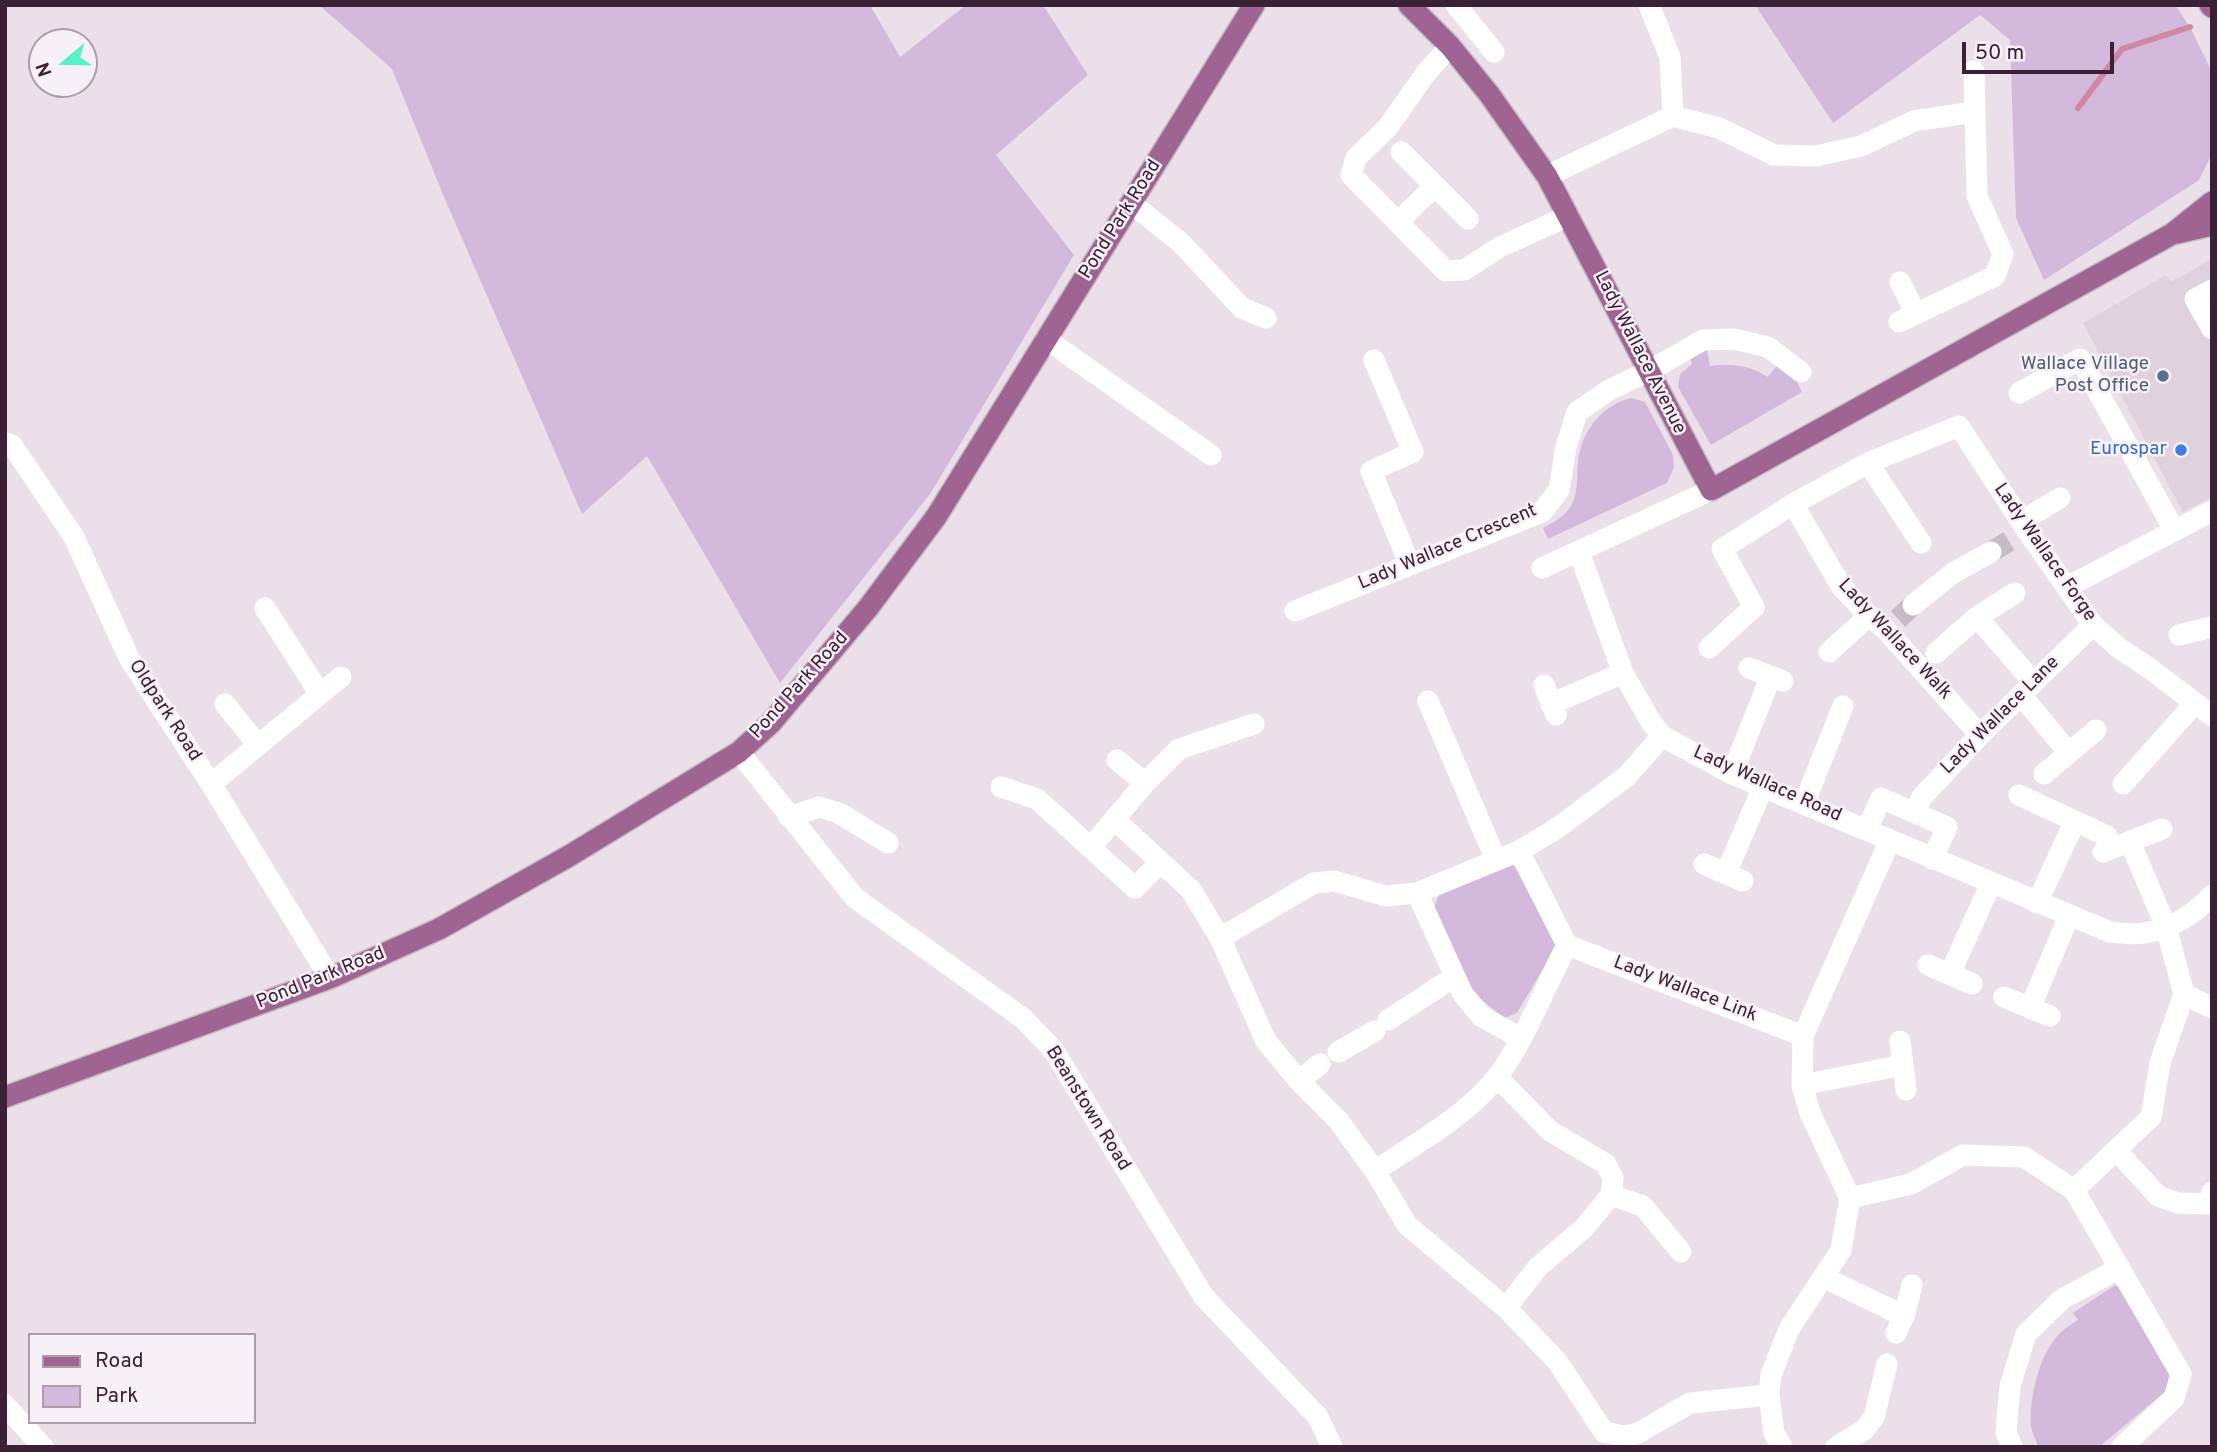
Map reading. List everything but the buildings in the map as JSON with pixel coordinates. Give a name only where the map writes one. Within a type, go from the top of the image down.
[{"type":"main road","name":"Pond Park Road","points":[[5,1097],[330,978],[439,929],[569,856],[739,752],[771,723],[868,608],[929,528],[1254,5]]},
{"type":"main road","name":"Lady Wallace Avenue","points":[[1409,5],[1450,46],[1489,93],[1547,176],[1711,490]]},
{"type":"main road","points":[[1711,490],[2172,234],[2212,202]]},
{"type":"main road","points":[[2172,234],[2212,225]]},
{"type":"street","points":[[1457,5],[1494,52]]},
{"type":"street","points":[[1649,5],[1670,57],[1673,116]]},
{"type":"street","points":[[1450,46],[1388,127],[1356,158],[1351,175],[1446,271],[1464,270],[1500,247],[1568,216]]},
{"type":"street","points":[[1900,282],[1908,318],[1995,276],[2003,254],[1977,196],[1974,71]]},
{"type":"street","points":[[1547,176],[1673,116],[1719,128],[1774,155],[1816,156],[1861,146],[1914,121],[1974,112]]},
{"type":"street","points":[[1401,152],[1468,219]]},
{"type":"street","points":[[1398,222],[1435,186]]},
{"type":"street","points":[[1131,203],[1180,242],[1242,308],[1266,318]]},
{"type":"street","points":[[2212,290],[2196,299],[2212,329]]},
{"type":"street","name":"Lady Wallace Crescent","points":[[1295,611],[1542,512],[1559,490],[1566,447],[1577,412],[1609,390],[1703,340],[1734,339],[1769,347],[1801,372]]},
{"type":"street","points":[[1046,340],[1211,455]]},
{"type":"street","points":[[2019,393],[2080,359],[2174,530]]},
{"type":"street","points":[[1374,360],[1413,453],[1371,471],[1410,565]]},
{"type":"street","name":"Lady Wallace Forge","points":[[1868,463],[1959,426],[2019,530],[2067,587],[2093,625],[2119,648],[2150,668],[2203,710]]},
{"type":"street","name":"Oldpark Road","points":[[5,443],[12,445],[74,537],[130,658],[330,978]]},
{"type":"street","points":[[1709,649],[1754,607],[1722,549],[1793,504],[1868,463],[1921,543]]},
{"type":"street","points":[[1542,568],[1711,490]]},
{"type":"street","points":[[2019,530],[2060,498]]},
{"type":"street","name":"Lady Wallace Walk","points":[[1793,504],[1841,586],[1892,617],[1980,735]]},
{"type":"street","points":[[2067,587],[2174,530],[2211,515]]},
{"type":"street","name":"Lady Wallace Road","points":[[1579,552],[1623,673],[1651,722],[1662,736],[1732,774],[2110,932],[2144,933],[2166,927],[2189,916],[2212,895]]},
{"type":"street","points":[[1829,652],[1892,617],[1953,573],[1991,552]]},
{"type":"street","points":[[1936,653],[1977,617],[2015,593]]},
{"type":"street","points":[[265,608],[320,694]]},
{"type":"street","points":[[1977,617],[2069,753]]},
{"type":"street","name":"Lady Wallace Lane","points":[[1914,812],[1922,797],[1980,735],[2093,625]]},
{"type":"street","points":[[2179,635],[2212,627]]},
{"type":"street","points":[[1732,774],[1777,678],[1749,668]]},
{"type":"street","points":[[1550,701],[1623,673]]},
{"type":"street","points":[[211,784],[341,677]]},
{"type":"street","points":[[1428,701],[1496,860]]},
{"type":"street","points":[[225,704],[258,745]]},
{"type":"street","points":[[1804,804],[1843,706]]},
{"type":"street","points":[[2123,784],[2203,710]]},
{"type":"street","points":[[1091,847],[1144,783],[1179,749],[1254,724]]},
{"type":"street","points":[[2044,774],[2096,730]]},
{"type":"street","points":[[1220,938],[1314,883],[1334,881],[1386,896],[1417,893],[1519,851],[1556,829],[1627,776],[1662,736]]},
{"type":"street","name":"Beanstown Road","points":[[739,752],[855,898],[1024,1019],[1054,1051],[1204,1297],[1318,1417],[1332,1447]]},
{"type":"street","points":[[1117,760],[1144,783]]},
{"type":"street","points":[[1001,787],[1037,799],[1135,888],[1160,863]]},
{"type":"street","points":[[1704,864],[1735,877],[1763,787]]},
{"type":"street","points":[[2020,795],[2075,821],[2105,844],[2130,842],[2162,829]]},
{"type":"street","points":[[1867,830],[1881,798],[1914,812],[1947,827],[1932,859]]},
{"type":"street","points":[[789,817],[819,807],[839,813],[888,843]]},
{"type":"street","points":[[1115,820],[1191,890],[1220,938],[1266,1041],[1338,1121],[1375,1171],[1407,1225],[1506,1308],[1557,1360],[1604,1432],[1626,1441],[1689,1403],[1769,1395]]},
{"type":"street","points":[[2037,903],[2075,821]]},
{"type":"street","points":[[1782,1447],[1774,1433],[1769,1395],[1771,1376],[1789,1329],[1841,1250],[1850,1198],[1810,1113],[1802,1085],[1803,1036],[1890,840]]},
{"type":"street","points":[[2074,1190],[2151,1117],[2160,1063],[2184,994],[2166,927],[2130,842]]},
{"type":"street","points":[[1375,1171],[1460,1112],[1497,1077],[1567,945],[1519,851]]},
{"type":"street","points":[[1950,975],[1991,883]]},
{"type":"street","points":[[1417,893],[1463,994],[1481,1016],[1520,1038]]},
{"type":"street","points":[[2030,1008],[2069,916]]},
{"type":"street","name":"Lady Wallace Link","points":[[1567,945],[1803,1036]]},
{"type":"street","points":[[1928,965],[1972,984]]},
{"type":"street","points":[[1338,1052],[1454,977]]},
{"type":"street","points":[[2184,994],[2210,1007]]},
{"type":"street","points":[[2004,997],[2050,1016]]},
{"type":"street","points":[[1899,1041],[1906,1090]]},
{"type":"street","points":[[1300,1081],[1320,1065]]},
{"type":"street","points":[[1802,1085],[1903,1065]]},
{"type":"street","points":[[1497,1077],[1550,1131],[1606,1164],[1613,1178],[1611,1195],[1584,1228],[1538,1267],[1506,1308]]},
{"type":"street","points":[[2116,1150],[2158,1196],[2178,1203],[2210,1204],[2212,1192]]},
{"type":"street","points":[[1850,1198],[1911,1184],[1963,1155],[2024,1157],[2074,1190],[2181,1374],[2174,1398],[2122,1447]]},
{"type":"street","points":[[1611,1195],[1643,1206],[1681,1252]]},
{"type":"street","points":[[2012,1447],[2006,1432],[2010,1386],[2026,1334],[2062,1298],[2120,1268]]},
{"type":"street","points":[[1823,1277],[1900,1324],[1912,1285]]},
{"type":"street","points":[[1836,1447],[1864,1430],[1874,1417],[1887,1364]]},
{"type":"street","points":[[5,1405],[43,1447]]},
{"type":"shaded area","points":[[2212,259],[2212,497],[2183,512],[2083,323],[2166,275],[2171,282]]},
{"type":"green space","points":[[319,5],[870,5],[900,57],[966,5],[1043,5],[1088,75],[996,155],[1074,255],[930,494],[780,683],[647,456],[582,514],[444,197],[392,69]]},
{"type":"green space","points":[[1755,5],[2175,5],[2190,27],[2212,72],[2212,154],[2199,180],[2044,280],[2016,218],[2010,40],[1980,15],[1833,123]]},
{"type":"green space","points":[[1707,350],[1710,366],[1740,366],[1768,377],[1777,365],[1794,376],[1802,392],[1711,445],[1678,387],[1680,374],[1692,364],[1690,358]]},
{"type":"green space","points":[[1632,398],[1645,402],[1673,455],[1674,467],[1667,483],[1548,539],[1543,528],[1563,515],[1574,499],[1580,450],[1589,429],[1611,406]]},
{"type":"green space","points":[[1505,861],[1524,871],[1557,945],[1517,1013],[1504,1018],[1477,996],[1465,980],[1434,908],[1440,892]]},
{"type":"green space","points":[[2115,1285],[2122,1288],[2167,1362],[2167,1390],[2099,1447],[2038,1447],[2031,1426],[2032,1402],[2037,1376],[2046,1352],[2060,1333],[2078,1320],[2073,1313]]},
{"type":"waterway","points":[[2078,108],[2122,49],[2190,27]]},
{"type":"tunnel","points":[[1991,552],[2011,540]]},
{"type":"tunnel","points":[[1898,619],[1913,605]]},
{"type":"place","name":"Wallace Village Post Office","points":[[2163,376]]},
{"type":"place","name":"Eurospar","points":[[2181,450]]}]
